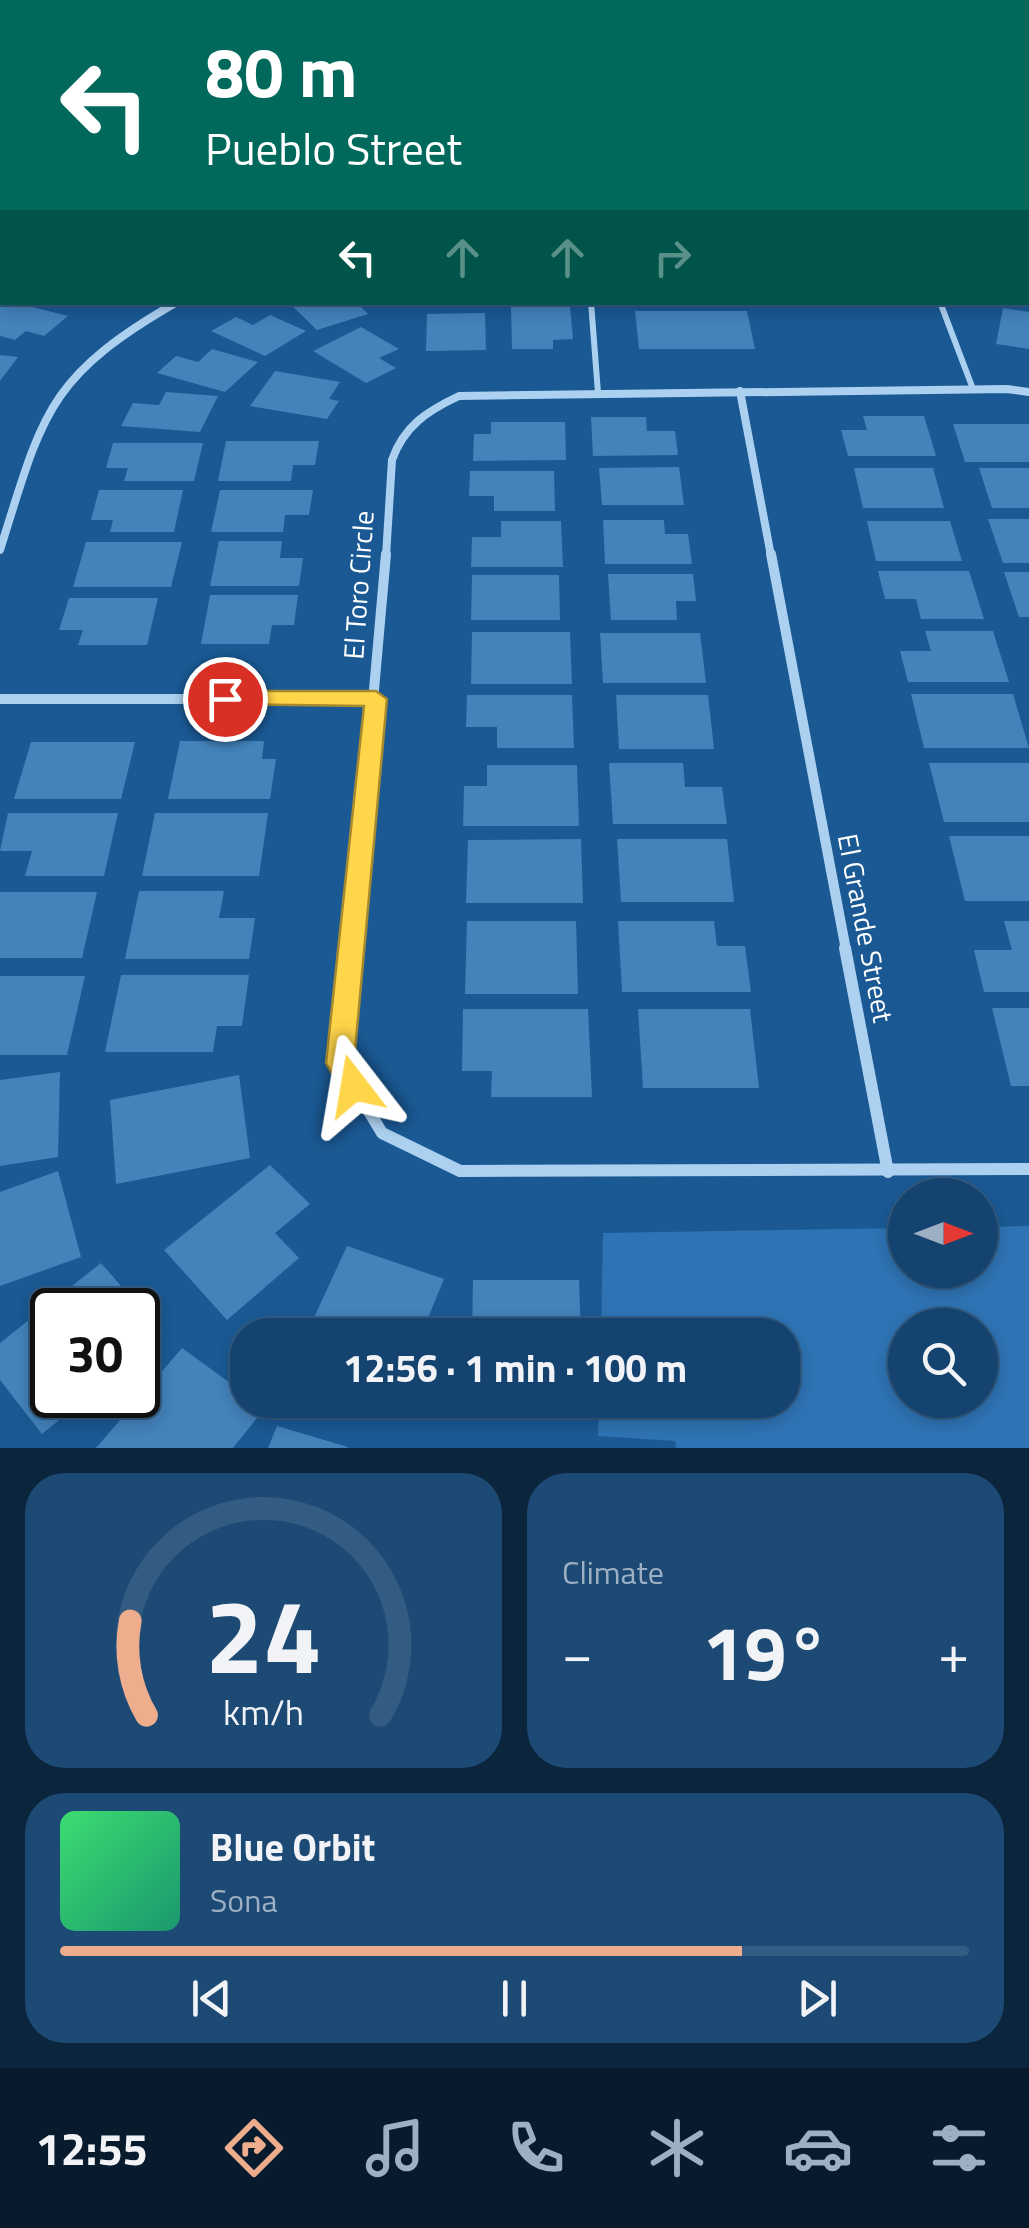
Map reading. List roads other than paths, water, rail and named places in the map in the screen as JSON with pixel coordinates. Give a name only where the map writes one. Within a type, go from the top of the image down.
[{"type":"street","points":[[0,550],[36,442],[56,398],[86,365],[125,332],[171,305]]},
{"type":"street","name":"El Toro Circle","points":[[1029,392],[974,389],[459,396],[420,413],[398,439],[392,460],[376,699],[340,1063],[382,1133],[460,1172],[1029,1169]]},
{"type":"street","name":"El Grande Street","points":[[740,391],[888,1172]]},
{"type":"street","points":[[0,698],[376,699]]},
{"type":"lane","points":[[591,305],[598,393]]},
{"type":"lane","points":[[941,305],[974,389]]}]
